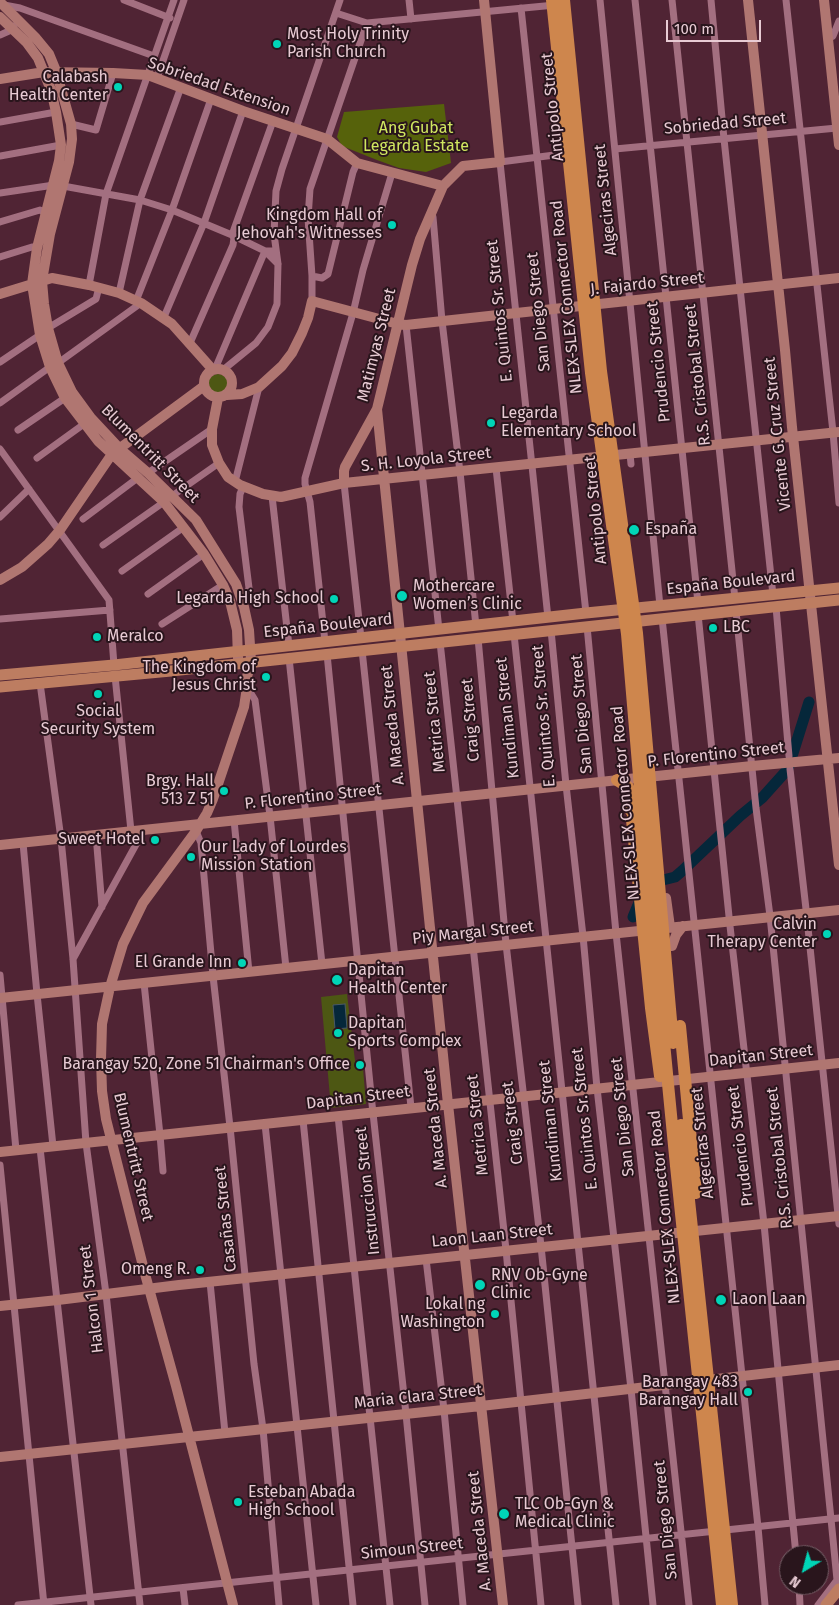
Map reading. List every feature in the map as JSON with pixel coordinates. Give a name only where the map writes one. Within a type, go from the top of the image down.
[{"type":"highway","points":[[544,0],[585,372],[596,441],[606,456]]},
{"type":"highway","points":[[572,0],[601,287],[598,297],[590,305]]},
{"type":"highway","name":"NLEX-SLEX Connector Road","points":[[558,1],[591,373],[627,634],[645,847],[722,1605]]},
{"type":"highway","name":"NLEX-SLEX Connector Road","points":[[558,1],[602,372],[637,632],[679,1104],[732,1605]]},
{"type":"highway","points":[[632,820],[646,777]]},
{"type":"highway","points":[[618,780],[628,787],[651,1008],[662,1093],[673,1132]]},
{"type":"highway","points":[[676,926],[672,946],[695,1165],[696,1258]]},
{"type":"main road","name":"España Boulevard","points":[[439,636],[476,626],[551,630],[656,619],[735,599],[839,588]]},
{"type":"main road","name":"España Boulevard","points":[[326,648],[361,638],[400,640],[439,636],[478,638],[548,618],[660,606],[736,611],[839,600]]},
{"type":"main road","name":"España Boulevard","points":[[0,675],[114,670],[326,648],[362,650],[400,640]]},
{"type":"main road","name":"España Boulevard","points":[[0,686],[40,683],[114,670]]},
{"type":"main road","points":[[826,1605],[838,1589]]},
{"type":"main road","points":[[835,1605],[838,1589]]},
{"type":"street","points":[[124,0],[177,20]]},
{"type":"street","points":[[152,77],[154,56],[174,0]]},
{"type":"street","points":[[0,362],[96,299],[94,286],[106,194],[184,0]]},
{"type":"street","points":[[0,580],[22,567],[37,555],[60,530],[116,451],[204,386],[206,376],[250,349],[268,327],[277,304],[278,264],[274,234],[276,191],[340,0]]},
{"type":"street","points":[[409,0],[411,19]]},
{"type":"street","name":"E. Quintos Sr. Street","points":[[484,0],[548,618]]},
{"type":"street","name":"Algeciras Street","points":[[600,0],[660,606]]},
{"type":"street","name":"Prudencio Street","points":[[635,0],[729,921],[764,1224],[795,1545]]},
{"type":"street","name":"R.S. Cristobal Street","points":[[672,0],[735,599]]},
{"type":"street","points":[[711,0],[773,595]]},
{"type":"street","name":"Vicente G. Cruz Street","points":[[748,0],[810,604],[839,865]]},
{"type":"street","points":[[786,0],[816,280],[836,432],[838,503]]},
{"type":"street","points":[[824,0],[839,144]]},
{"type":"street","points":[[336,13],[367,23],[521,8],[558,1]]},
{"type":"street","name":"Antipolo Street","points":[[558,1],[623,622],[646,777],[653,795],[661,872],[676,926]]},
{"type":"street","points":[[2,3],[154,56]]},
{"type":"street","name":"Blumentritt Street","points":[[2,3],[38,58],[52,90],[61,145],[59,185],[42,281],[44,332]]},
{"type":"street","name":"San Diego Street","points":[[521,8],[586,613]]},
{"type":"street","name":"Blumentritt Street","points":[[0,17],[16,24],[49,54],[71,124],[72,139],[69,162],[45,213],[32,284],[44,332],[65,398],[98,441],[116,451]]},
{"type":"street","points":[[829,38],[833,36],[839,21]]},
{"type":"street","points":[[204,386],[209,394],[222,396],[242,394],[259,387],[269,379],[292,353],[308,318],[312,301],[308,204],[310,189],[367,23]]},
{"type":"street","points":[[0,35],[16,24]]},
{"type":"street","points":[[0,79],[44,72]]},
{"type":"street","name":"Sobriedad Extension","points":[[44,72],[113,73],[152,77],[296,129]]},
{"type":"street","points":[[71,124],[96,130],[113,73]]},
{"type":"street","points":[[120,293],[140,200],[181,87]]},
{"type":"street","points":[[0,403],[138,302],[211,99]]},
{"type":"street","points":[[164,317],[204,223],[243,111]]},
{"type":"street","points":[[0,122],[56,112]]},
{"type":"street","points":[[190,343],[233,245],[234,238],[232,235],[273,121]]},
{"type":"street","name":"Sobriedad Street","points":[[615,149],[837,128]]},
{"type":"street","points":[[296,129],[327,139],[357,163],[392,174],[443,186],[463,166],[573,153]]},
{"type":"street","points":[[0,156],[61,145]]},
{"type":"street","points":[[312,276],[322,278],[328,274],[353,172],[357,163]]},
{"type":"street","name":"Instruccion Street","points":[[392,174],[363,270],[353,313],[304,484],[310,502],[326,648],[425,1605]]},
{"type":"street","points":[[0,193],[59,185],[140,200],[172,210],[232,235],[265,251],[278,264]]},
{"type":"street","name":"Matimyas Street","points":[[344,483],[345,467],[377,409],[402,325],[412,265],[430,214],[443,186]]},
{"type":"street","points":[[0,222],[40,210],[45,213]]},
{"type":"street","points":[[430,214],[433,218],[442,321],[476,626]]},
{"type":"street","points":[[0,257],[32,247],[38,248]]},
{"type":"street","points":[[265,251],[276,251]]},
{"type":"street","points":[[217,369],[265,251]]},
{"type":"street","points":[[0,294],[52,278],[120,293],[138,302],[164,317],[217,369],[228,373],[232,378],[231,390],[222,396],[212,429],[212,445],[219,463],[228,476],[239,484],[272,496],[289,496],[344,483],[361,638]]},
{"type":"street","name":"J. Fajardo Street","points":[[312,301],[402,325],[839,278]]},
{"type":"street","name":"Metrica Street","points":[[402,325],[423,475],[472,948],[506,1250],[541,1605]]},
{"type":"street","name":"Blumentritt Street","points":[[54,365],[86,412],[116,451],[168,499],[196,520],[236,584],[249,630],[251,656],[244,706],[213,799],[198,827],[143,903],[123,944],[110,986],[102,1024],[101,1058],[102,1091],[106,1119],[233,1605]]},
{"type":"street","points":[[244,607],[249,588],[239,507],[239,484],[259,387]]},
{"type":"street","points":[[18,430],[65,398]]},
{"type":"street","name":"A. Maceda Street","points":[[377,409],[416,801],[503,1605]]},
{"type":"street","points":[[37,458],[84,424]]},
{"type":"street","points":[[83,518],[212,429]]},
{"type":"street","name":"S. H. Loyola Street","points":[[344,483],[568,459],[619,455],[631,459],[645,452],[836,432]]},
{"type":"street","points":[[0,450],[110,600],[114,670],[131,831]]},
{"type":"street","points":[[619,455],[620,466]]},
{"type":"street","points":[[103,545],[219,463]]},
{"type":"street","name":"Kundiman Street","points":[[496,468],[576,1242],[616,1605]]},
{"type":"street","points":[[0,517],[29,489]]},
{"type":"street","points":[[272,496],[322,964]]},
{"type":"street","name":"Blumentritt Street","points":[[168,499],[184,527],[204,554],[223,585],[233,609],[238,657],[247,677]]},
{"type":"street","points":[[122,571],[184,527]]},
{"type":"street","points":[[148,594],[204,554]]},
{"type":"street","points":[[162,624],[223,585]]},
{"type":"street","points":[[776,607],[789,763],[807,912],[839,1219]]},
{"type":"street","points":[[0,619],[110,610]]},
{"type":"street","name":"R.S. Cristobal Street","points":[[736,611],[756,808],[770,916],[838,1589]]},
{"type":"street","name":"Algeciras Street","points":[[656,619],[678,774],[758,1528],[764,1605]]},
{"type":"street","name":"Antipolo Street","points":[[646,777],[637,648],[643,632],[656,619]]},
{"type":"street","name":"San Diego Street","points":[[587,626],[616,933],[689,1605]]},
{"type":"street","name":"E. Quintos Sr. Street","points":[[551,630],[652,1605]]},
{"type":"street","name":"Craig Street","points":[[478,638],[506,944],[541,1246],[578,1605]]},
{"type":"street","points":[[362,650],[411,1108]]},
{"type":"street","name":"Halcon 1 Street","points":[[40,683],[61,839],[73,959],[86,1143],[106,1294],[140,1605]]},
{"type":"street","points":[[247,688],[255,700],[270,816],[286,968]]},
{"type":"street","name":"P. Florentino Street","points":[[0,845],[131,831],[198,827],[270,816],[839,758]]},
{"type":"street","points":[[653,795],[658,784],[666,775]]},
{"type":"street","points":[[234,820],[249,972]]},
{"type":"street","name":"Casañas Street","points":[[198,827],[254,1364],[263,1429],[275,1578],[279,1605]]},
{"type":"street","points":[[73,959],[144,830]]},
{"type":"street","points":[[96,835],[102,908]]},
{"type":"street","points":[[23,843],[53,1146]]},
{"type":"street","name":"Piy Margal Street","points":[[1,998],[839,910]]},
{"type":"street","points":[[0,975],[16,1150]]},
{"type":"street","points":[[144,983],[163,1171]]},
{"type":"street","name":"Dapitan Street","points":[[0,1152],[428,1105],[839,1063]]},
{"type":"street","points":[[338,1116],[390,1605]]},
{"type":"street","points":[[303,1120],[353,1605]]},
{"type":"street","points":[[265,1124],[316,1605]]},
{"type":"street","points":[[40,1148],[91,1605]]},
{"type":"street","points":[[0,1165],[44,1603]]},
{"type":"street","name":"Laon Laan Street","points":[[0,1306],[576,1242],[800,1220],[839,1219]]},
{"type":"street","points":[[426,1259],[444,1410],[462,1605]]},
{"type":"street","points":[[210,1282],[225,1433]]},
{"type":"street","name":"Maria Clara Street","points":[[0,1457],[444,1410],[839,1365]]},
{"type":"street","name":"Simoun Street","points":[[18,1605],[457,1558],[535,1552],[839,1518]]},
{"type":"street","points":[[183,1588],[185,1605]]},
{"type":"street","points":[[818,1605],[838,1589]]},
{"type":"green space","name":"Ang Gubat Legarda Estate","points":[[444,104],[451,163],[426,172],[399,168],[377,160],[342,146],[337,137],[344,112]]},
{"type":"green space","points":[[214,374],[222,374],[228,380],[228,388],[222,394],[214,394],[208,388],[208,380]]},
{"type":"green space","name":"Dapitan Sports Complex","points":[[347,994],[356,1069],[363,1068],[366,1104],[331,1108],[321,997]]},
{"type":"water","points":[[345,1004],[347,1028],[335,1029],[333,1005]]},
{"type":"waterway","points":[[651,883],[675,877],[762,798],[788,769],[809,702]]},
{"type":"waterway","points":[[633,917],[641,898]]},
{"type":"place","name":"Most Holy Trinity Parish Church","points":[[277,44]]},
{"type":"place","name":"Calabash Health Center","points":[[118,87]]},
{"type":"place","name":"Kingdom Hall of Jehovah's Witnesses","points":[[392,225]]},
{"type":"place","name":"Legarda Elementary School","points":[[491,423]]},
{"type":"place","name":"España","points":[[634,530]]},
{"type":"place","name":"Mothercare Women’s Clinic","points":[[402,596]]},
{"type":"place","name":"Legarda High School","points":[[334,599]]},
{"type":"place","name":"LBC","points":[[713,628]]},
{"type":"place","name":"Meralco","points":[[97,637]]},
{"type":"place","name":"The Kingdom of Jesus Christ","points":[[266,677]]},
{"type":"place","name":"Social Security System","points":[[98,694]]},
{"type":"place","name":"Brgy. Hall 513 Z 51","points":[[224,791]]},
{"type":"place","name":"Sweet Hotel","points":[[155,840]]},
{"type":"place","name":"Our Lady of Lourdes Mission Station","points":[[191,857]]},
{"type":"place","name":"Calvin Therapy Center","points":[[827,934]]},
{"type":"place","name":"El Grande Inn","points":[[242,963]]},
{"type":"place","name":"Dapitan Health Center","points":[[337,980]]},
{"type":"place","name":"Dapitan Sports Complex","points":[[338,1033]]},
{"type":"place","name":"Barangay 520, Zone 51 Chairman's Office","points":[[360,1065]]},
{"type":"place","name":"Omeng R.","points":[[200,1270]]},
{"type":"place","name":"RNV Ob-Gyne Clinic","points":[[480,1285]]},
{"type":"place","name":"Laon Laan","points":[[721,1300]]},
{"type":"place","name":"Lokal ng Washington","points":[[495,1314]]},
{"type":"place","name":"Barangay 483 Barangay Hall","points":[[748,1392]]},
{"type":"place","name":"Esteban Abada High School","points":[[238,1502]]},
{"type":"place","name":"TLC Ob-Gyn & Medical Clinic","points":[[504,1514]]}]
